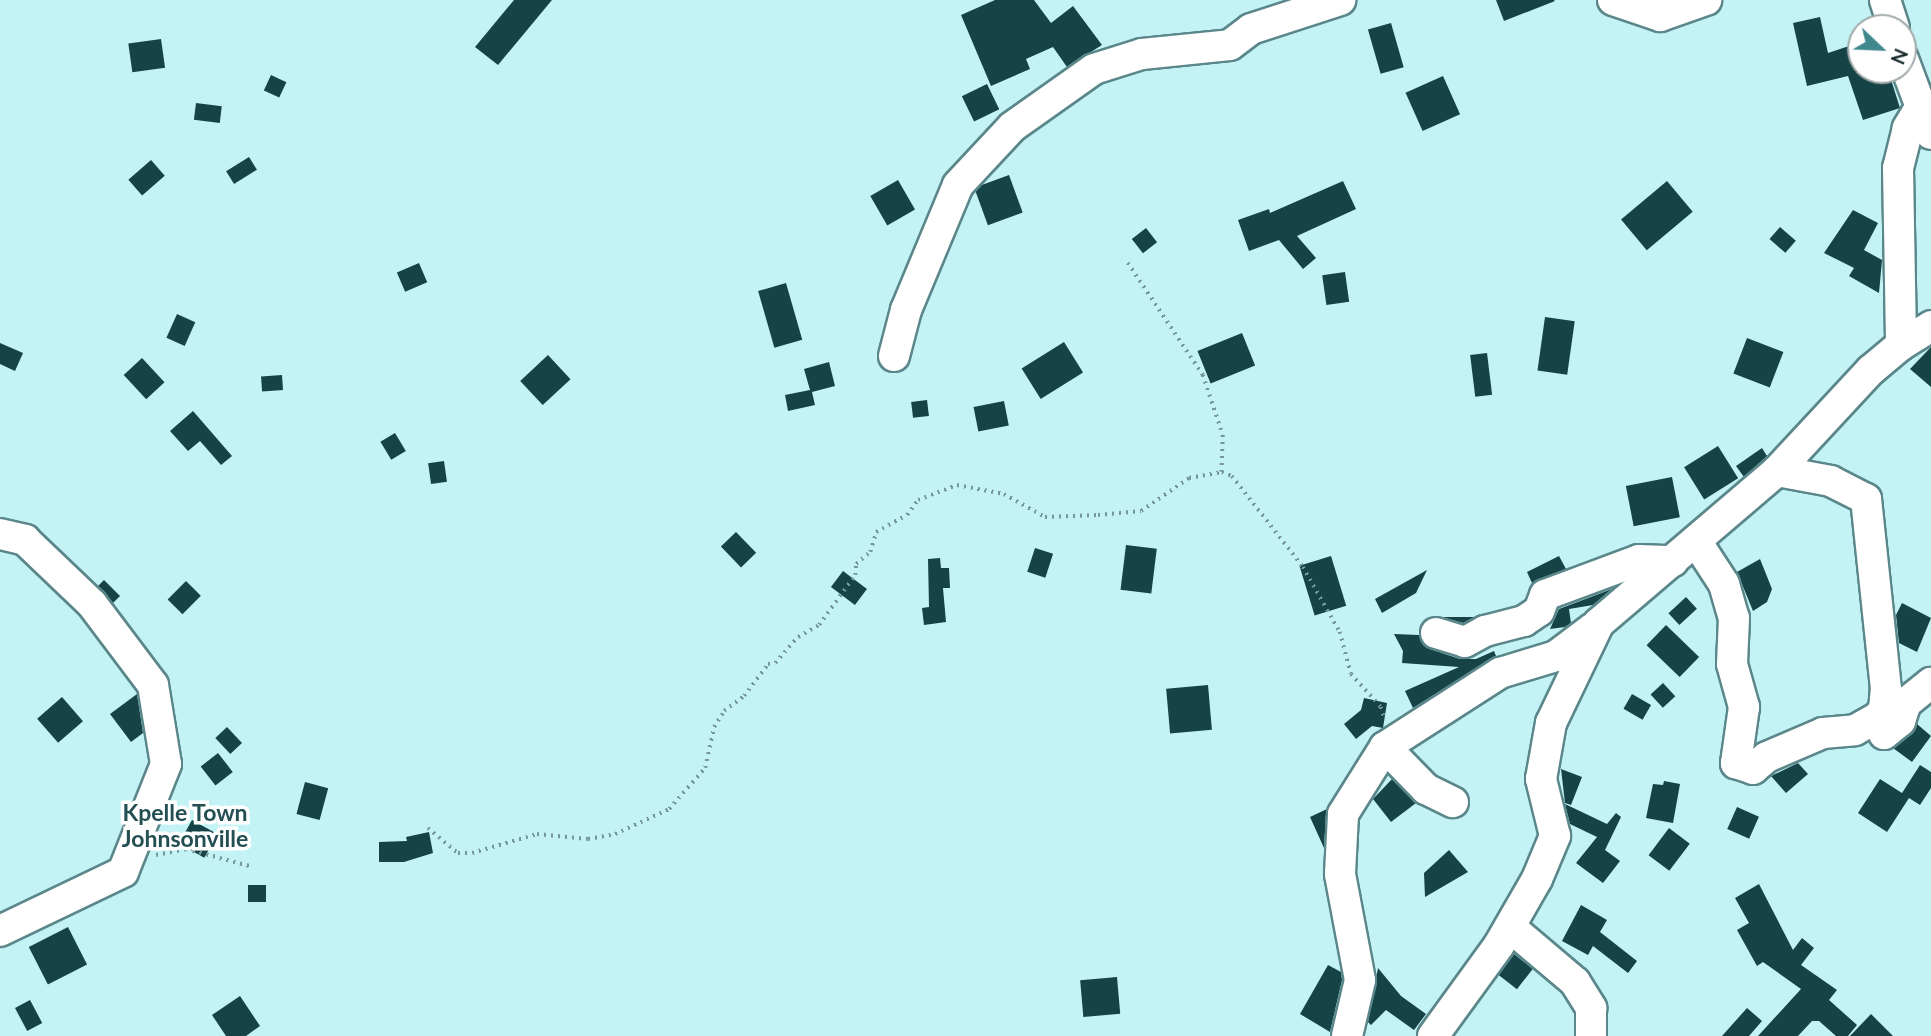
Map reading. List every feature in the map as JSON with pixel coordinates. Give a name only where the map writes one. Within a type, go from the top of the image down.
[{"type":"street","points":[[894,356],[906,310],[958,185],[1012,127],[1094,69],[1142,54],[1230,45],[1251,29],[1340,0]]},
{"type":"street","points":[[1614,0],[1660,16],[1706,0]]},
{"type":"street","points":[[1913,84],[1931,134]]},
{"type":"street","points":[[1901,345],[1898,168],[1908,128],[1921,106]]},
{"type":"street","points":[[1347,1036],[1360,980],[1340,874],[1343,814],[1389,744],[1500,673],[1556,656],[1599,623],[1777,471],[1871,370],[1901,345],[1931,326]]},
{"type":"street","points":[[1696,541],[1724,584],[1734,618],[1732,664],[1744,707],[1736,763],[1753,769],[1767,757],[1823,733],[1855,730],[1877,718],[1884,710],[1886,689],[1866,499],[1832,481],[1777,471]]},
{"type":"street","points":[[0,534],[25,541],[92,604],[153,685],[166,764],[123,872],[0,931]]},
{"type":"street","points":[[1436,633],[1465,642],[1539,611],[1545,595],[1639,560],[1673,561]]},
{"type":"street","points":[[1433,1036],[1510,927],[1555,836],[1541,779],[1551,723],[1599,623]]},
{"type":"street","points":[[1877,718],[1877,732],[1891,732],[1906,704],[1931,683]]},
{"type":"street","points":[[1389,744],[1426,789],[1453,802]]},
{"type":"street","points":[[1510,927],[1575,982],[1591,1008],[1591,1036]]},
{"type":"path","points":[[1128,263],[1203,375],[1223,435],[1223,472]]},
{"type":"path","points":[[428,828],[458,853],[472,853],[537,834],[588,839],[615,834],[669,809],[705,768],[714,727],[724,711],[744,696],[768,664],[775,663],[798,637],[818,625],[855,575],[856,564],[870,552],[876,533],[906,515],[918,499],[944,488],[969,486],[984,494],[1004,494],[1045,517],[1120,514],[1141,511],[1189,478],[1223,472],[1232,476],[1303,567],[1340,632],[1351,674],[1381,707],[1389,744]]},
{"type":"path","points":[[123,872],[163,852],[186,849],[250,866]]},
{"type":"building","points":[[514,0],[552,0],[498,65],[475,47]]},
{"type":"building","points":[[995,0],[1034,0],[1051,23],[1073,6],[1102,45],[1067,67],[1053,47],[1026,59],[1030,69],[991,86],[961,15]]},
{"type":"building","points":[[1496,0],[1554,0],[1555,1],[1504,21]]},
{"type":"building","points":[[1820,17],[1828,53],[1847,47],[1847,76],[1807,86],[1793,23]]},
{"type":"building","points":[[1391,23],[1404,67],[1381,74],[1368,30]]},
{"type":"building","points":[[161,39],[165,68],[132,72],[128,44]]},
{"type":"building","points":[[271,75],[286,82],[279,98],[264,90]]},
{"type":"building","points":[[1443,76],[1460,114],[1423,131],[1406,93]]},
{"type":"building","points":[[987,84],[999,109],[974,121],[962,96]]},
{"type":"building","points":[[1851,84],[1892,84],[1900,108],[1863,120]]},
{"type":"building","points":[[196,103],[222,106],[220,123],[194,120]]},
{"type":"building","points":[[249,157],[257,170],[234,184],[226,171]]},
{"type":"building","points":[[151,160],[165,176],[142,196],[128,180]]},
{"type":"building","points":[[1009,175],[1023,213],[988,225],[974,188]]},
{"type":"building","points":[[898,180],[915,209],[887,225],[870,196]]},
{"type":"building","points":[[1343,181],[1356,209],[1297,236],[1316,258],[1303,269],[1279,240],[1249,251],[1238,220],[1269,209],[1270,213]]},
{"type":"building","points":[[1667,181],[1693,212],[1647,250],[1621,220]]},
{"type":"building","points":[[1853,210],[1878,223],[1864,250],[1882,260],[1879,293],[1849,276],[1854,268],[1824,253]]},
{"type":"building","points":[[1780,227],[1796,241],[1785,253],[1770,239]]},
{"type":"building","points":[[1146,228],[1157,242],[1143,253],[1132,239]]},
{"type":"building","points":[[419,263],[427,282],[405,292],[397,272]]},
{"type":"building","points":[[1345,272],[1349,302],[1326,305],[1322,275]]},
{"type":"building","points":[[786,283],[802,340],[774,348],[758,291]]},
{"type":"building","points":[[177,314],[195,322],[185,346],[166,338]]},
{"type":"building","points":[[1545,317],[1575,321],[1567,375],[1537,370]]},
{"type":"building","points":[[1242,333],[1255,365],[1211,383],[1197,351]]},
{"type":"building","points":[[1747,338],[1783,352],[1770,387],[1733,373]]},
{"type":"building","points":[[1064,342],[1083,373],[1041,399],[1022,368]]},
{"type":"building","points":[[0,343],[23,353],[15,371],[0,364]]},
{"type":"building","points":[[1931,347],[1931,387],[1910,369]]},
{"type":"building","points":[[1487,353],[1492,395],[1475,397],[1470,355]]},
{"type":"building","points":[[548,355],[571,379],[543,405],[520,381]]},
{"type":"building","points":[[142,358],[165,382],[146,399],[124,375]]},
{"type":"building","points":[[829,362],[835,386],[812,392],[815,405],[788,411],[785,395],[810,390],[804,369]]},
{"type":"building","points":[[282,375],[283,390],[262,391],[261,376]]},
{"type":"building","points":[[927,400],[929,416],[913,418],[911,402]]},
{"type":"building","points":[[1004,401],[1009,426],[978,431],[974,407]]},
{"type":"building","points":[[193,411],[232,456],[221,465],[200,441],[188,451],[170,431]]},
{"type":"building","points":[[395,433],[406,451],[391,460],[380,442]]},
{"type":"building","points":[[1718,446],[1738,478],[1704,499],[1684,467]]},
{"type":"building","points":[[1762,448],[1767,456],[1744,477],[1736,466]]},
{"type":"building","points":[[444,461],[447,482],[431,484],[428,463]]},
{"type":"building","points":[[1672,477],[1680,517],[1634,526],[1626,486]]},
{"type":"building","points":[[736,532],[756,553],[741,567],[721,547]]},
{"type":"building","points":[[1126,545],[1157,549],[1151,593],[1121,590]]},
{"type":"building","points":[[1035,548],[1053,554],[1045,578],[1027,572]]},
{"type":"building","points":[[1331,556],[1346,606],[1315,615],[1299,566]]},
{"type":"building","points":[[1559,556],[1566,569],[1532,583],[1527,572]]},
{"type":"building","points":[[940,558],[941,568],[949,568],[950,588],[943,588],[946,622],[924,625],[922,608],[929,607],[928,559]]},
{"type":"building","points":[[1760,559],[1772,589],[1767,602],[1753,611],[1737,572]]},
{"type":"building","points":[[1427,570],[1416,593],[1382,613],[1375,599]]},
{"type":"building","points":[[843,571],[867,589],[855,605],[831,587]]},
{"type":"building","points":[[104,580],[120,596],[113,603],[98,586]]},
{"type":"building","points":[[186,581],[201,596],[182,614],[168,599]]},
{"type":"building","points":[[1612,589],[1593,605],[1569,609],[1571,623],[1565,627],[1550,629],[1559,609]]},
{"type":"building","points":[[1686,597],[1697,609],[1679,625],[1668,613]]},
{"type":"building","points":[[1902,603],[1931,618],[1917,652],[1899,643],[1896,615]]},
{"type":"building","points":[[1442,617],[1475,617],[1463,623]]},
{"type":"building","points":[[1666,625],[1699,657],[1680,677],[1647,645]]},
{"type":"building","points":[[1394,634],[1419,635],[1430,649],[1460,659],[1476,659],[1494,651],[1496,656],[1413,708],[1405,691],[1459,667],[1402,663],[1403,651]]},
{"type":"building","points":[[1663,683],[1675,696],[1663,708],[1651,695]]},
{"type":"building","points":[[1208,685],[1212,730],[1170,733],[1166,689]]},
{"type":"building","points":[[137,694],[143,733],[131,742],[110,714]]},
{"type":"building","points":[[1632,694],[1651,705],[1643,720],[1624,709]]},
{"type":"building","points":[[62,697],[83,721],[58,743],[37,719]]},
{"type":"building","points":[[1364,698],[1387,703],[1383,728],[1372,726],[1356,739],[1344,724],[1361,710]]},
{"type":"building","points":[[1917,724],[1931,736],[1912,762],[1893,748]]},
{"type":"building","points":[[227,727],[242,743],[230,754],[215,738]]},
{"type":"building","points":[[218,753],[233,772],[215,785],[201,767]]},
{"type":"building","points":[[1798,763],[1808,774],[1786,793],[1771,776]]},
{"type":"building","points":[[1920,765],[1931,772],[1931,788],[1920,805],[1909,798],[1887,832],[1858,813],[1880,779],[1902,793]]},
{"type":"building","points":[[1561,769],[1582,777],[1571,805],[1565,803]]},
{"type":"building","points":[[1392,779],[1416,803],[1391,822],[1373,799]]},
{"type":"building","points":[[1664,781],[1680,784],[1673,823],[1646,818],[1653,784],[1663,785]]},
{"type":"building","points":[[305,782],[328,788],[320,820],[296,814]]},
{"type":"building","points":[[1565,804],[1607,824],[1616,813],[1621,817],[1605,850],[1620,861],[1603,883],[1576,863],[1597,837],[1570,824]]},
{"type":"building","points":[[1737,807],[1759,817],[1749,839],[1727,829]]},
{"type":"building","points":[[1327,809],[1326,813],[1324,848],[1310,817]]},
{"type":"building","points":[[192,820],[217,834],[204,858],[179,844]]},
{"type":"building","points":[[1669,828],[1690,844],[1669,871],[1649,855]]},
{"type":"building","points":[[429,832],[433,853],[404,862],[379,862],[379,842],[407,841],[406,837]]},
{"type":"building","points":[[1449,850],[1468,872],[1425,897],[1424,873]]},
{"type":"building","points":[[1759,884],[1793,950],[1802,938],[1814,948],[1801,965],[1837,990],[1829,1000],[1857,1025],[1848,1036],[1836,1036],[1819,1021],[1812,1021],[1798,1036],[1758,1036],[1801,989],[1763,962],[1757,966],[1737,930],[1749,923],[1735,898]]},
{"type":"building","points":[[248,885],[266,885],[266,902],[248,902]]},
{"type":"building","points":[[1581,905],[1607,920],[1600,932],[1637,961],[1628,973],[1593,946],[1588,955],[1562,941]]},
{"type":"building","points":[[68,927],[87,964],[48,984],[29,947]]},
{"type":"building","points":[[1514,954],[1533,969],[1517,989],[1498,974]]},
{"type":"building","points":[[1328,965],[1341,972],[1342,980],[1330,1032],[1300,1014]]},
{"type":"building","points":[[1378,968],[1401,996],[1426,1014],[1414,1030],[1386,1010],[1371,1025],[1368,1022]]},
{"type":"building","points":[[1117,977],[1120,1014],[1083,1017],[1080,980]]},
{"type":"building","points":[[240,996],[260,1026],[246,1036],[226,1036],[212,1015]]},
{"type":"building","points":[[30,1000],[42,1023],[27,1031],[15,1008]]},
{"type":"building","points":[[1747,1008],[1762,1021],[1749,1036],[1722,1036]]},
{"type":"building","points":[[1871,1014],[1893,1036],[1850,1036]]},
{"type":"district","name":"Kpelle Town Johnsonville","points":[[185,825]]}]
